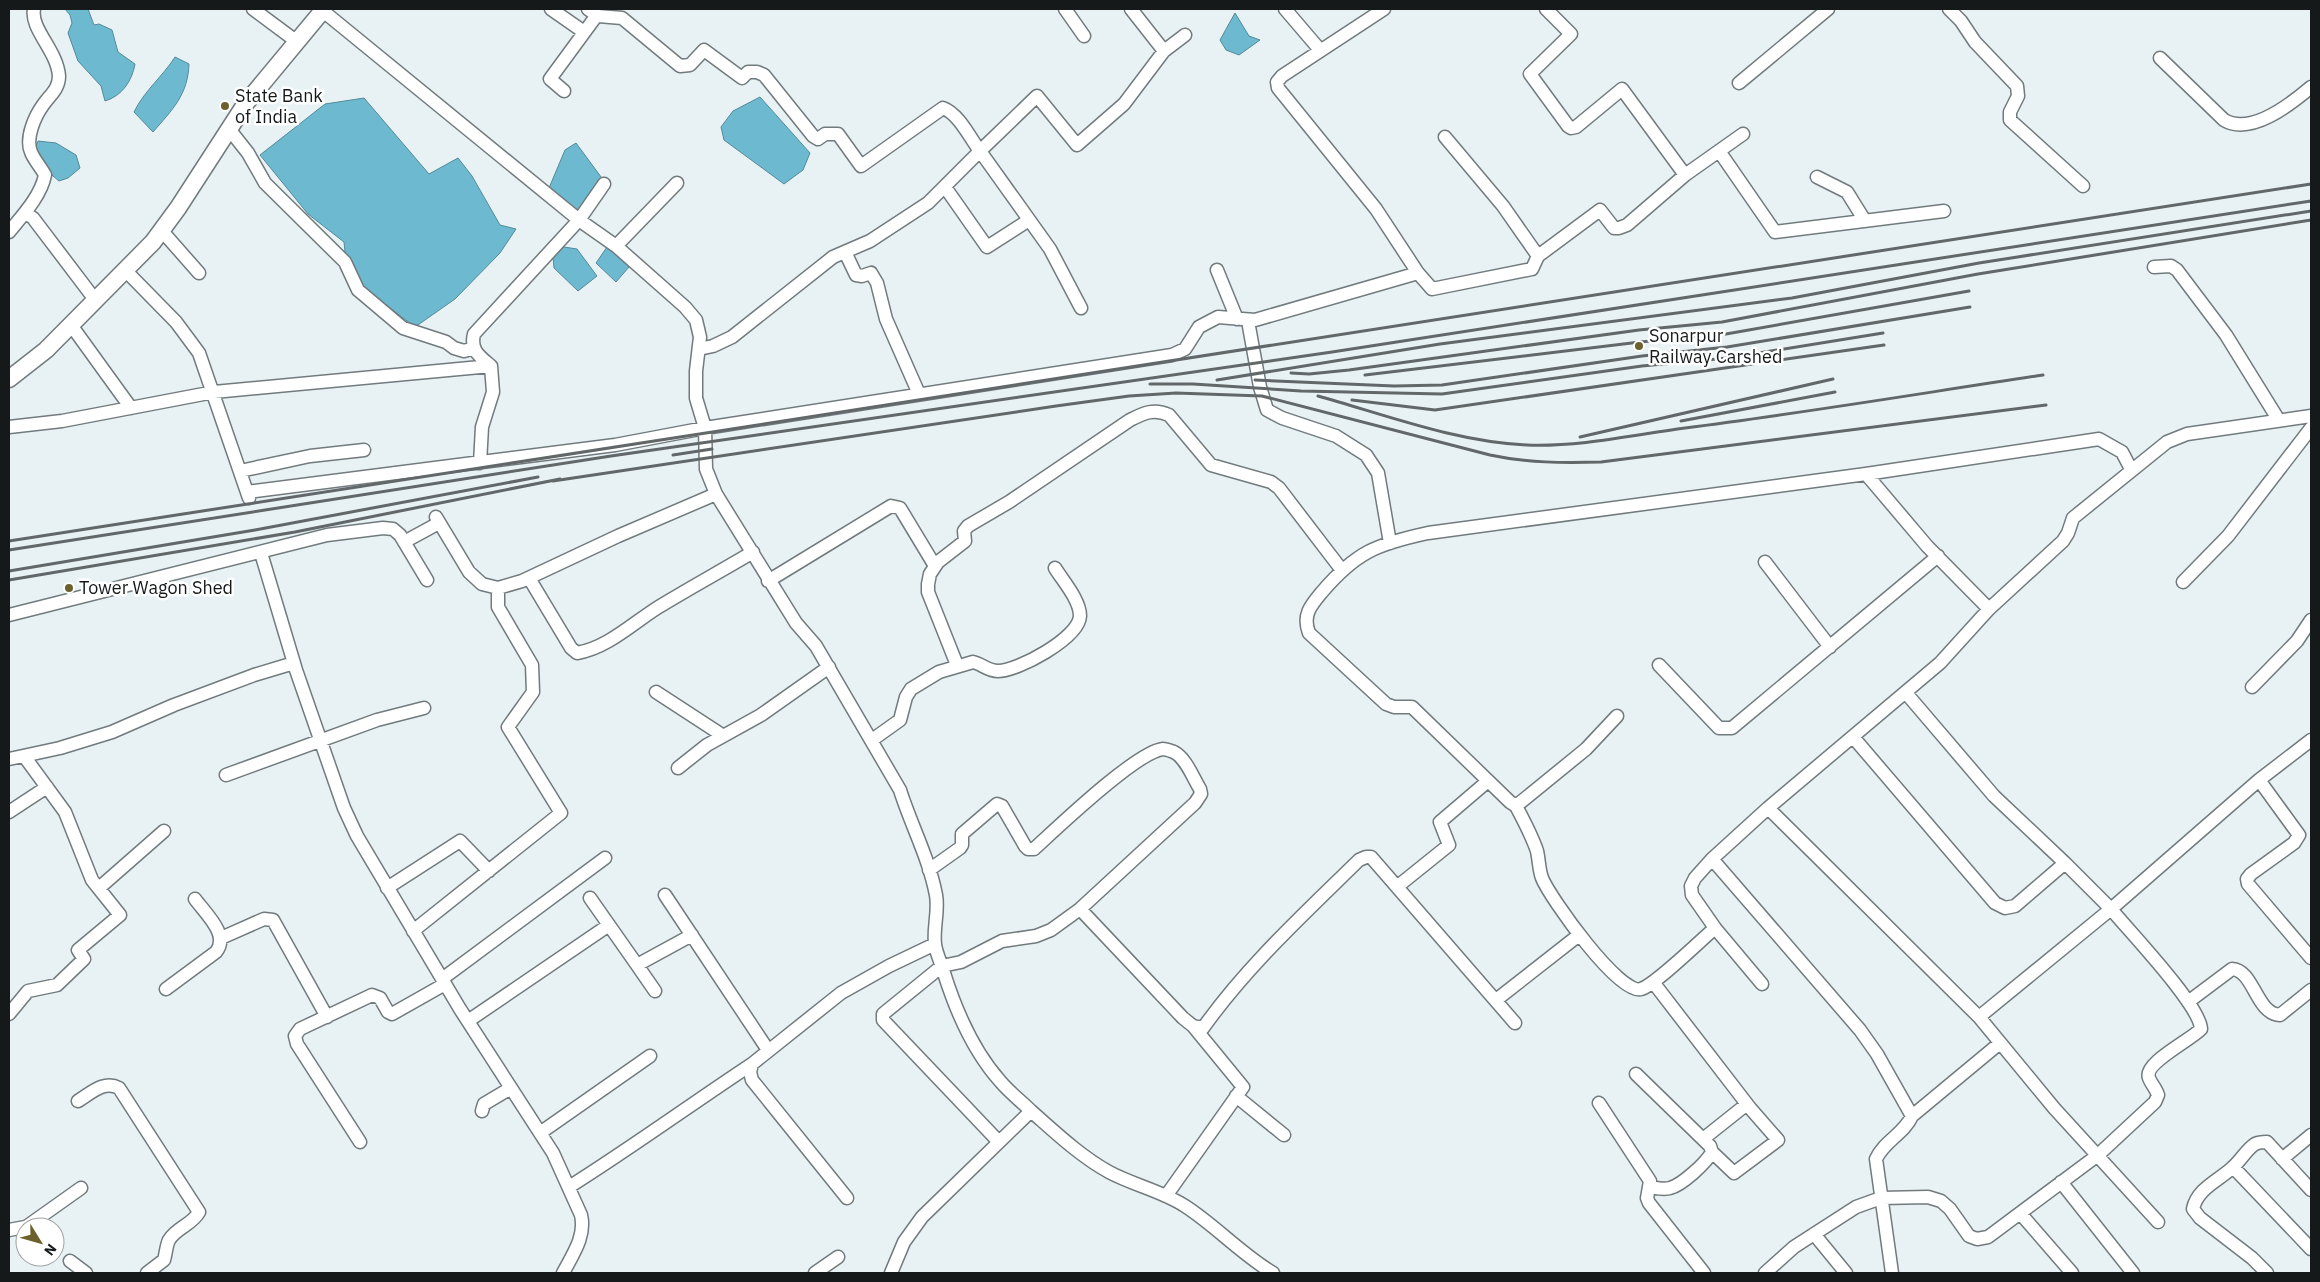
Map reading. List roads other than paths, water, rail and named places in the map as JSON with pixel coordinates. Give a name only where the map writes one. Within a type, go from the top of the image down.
[{"type":"main road","points":[[9,379],[46,350],[126,271],[162,231],[246,103],[323,10]]},
{"type":"street","points":[[9,232],[25,213],[43,182],[44,175],[31,152],[29,137],[43,105],[58,86],[59,76],[53,53],[34,22],[34,9]]},
{"type":"street","points":[[252,9],[296,41]]},
{"type":"street","points":[[551,9],[584,32]]},
{"type":"street","points":[[1065,9],[1084,36]]},
{"type":"street","points":[[1130,9],[1164,52]]},
{"type":"street","points":[[1285,9],[1320,50]]},
{"type":"street","points":[[1384,9],[1282,76],[1277,82],[1278,88],[1376,209],[1418,273],[1432,289],[1532,269],[1538,256],[1600,210],[1614,228],[1627,225],[1685,175],[1743,134]]},
{"type":"street","points":[[1546,9],[1571,34],[1530,74],[1568,126],[1571,128],[1576,127],[1622,89],[1685,175]]},
{"type":"street","points":[[1739,83],[1828,9]]},
{"type":"street","points":[[1948,9],[1961,21],[1979,47],[2017,86],[2018,96],[2010,112],[2010,120],[2083,186]]},
{"type":"street","points":[[323,10],[579,220],[616,246],[691,313],[696,320],[700,337],[696,371],[696,398],[705,428],[706,469],[716,494],[753,552],[768,581],[796,623],[816,646],[900,790],[929,870],[936,896],[937,923],[935,944],[951,994],[963,1022],[986,1062],[1000,1081],[1057,1135],[1107,1171],[1137,1186],[1166,1196],[1186,1206],[1252,1260],[1273,1273]]},
{"type":"street","points":[[564,91],[550,79],[584,32],[592,12],[622,18],[680,66],[690,65],[704,50],[742,78],[748,72],[757,72],[764,75],[813,136],[818,139],[825,134],[838,134],[861,166],[943,108],[950,110],[1050,248],[1081,308]]},
{"type":"street","points":[[699,349],[713,346],[732,337],[806,276],[833,257],[870,241],[928,203],[1037,96],[1077,146],[1124,104],[1164,52],[1185,34]]},
{"type":"street","points":[[2160,58],[2224,120],[2233,125],[2243,125],[2281,110],[2311,87]]},
{"type":"street","points":[[230,129],[265,183],[345,262],[358,290],[403,328],[446,342],[454,348],[464,351],[474,348]]},
{"type":"street","points":[[1445,137],[1503,206],[1538,256]]},
{"type":"street","points":[[1719,151],[1775,232],[1944,210]]},
{"type":"street","points":[[1817,177],[1847,192],[1865,221]]},
{"type":"street","points":[[616,246],[676,183]]},
{"type":"street","points":[[480,463],[482,427],[493,392],[491,366],[476,353],[472,343],[474,334],[579,220],[604,184]]},
{"type":"street","points":[[944,187],[987,247],[1030,220]]},
{"type":"street","points":[[25,213],[33,218],[96,301]]},
{"type":"street","points":[[162,231],[199,273]]},
{"type":"street","points":[[845,252],[856,275],[862,276],[871,273],[877,282],[886,319],[919,394]]},
{"type":"street","points":[[2154,267],[2171,266],[2177,270],[2226,335],[2278,419]]},
{"type":"street","points":[[1217,270],[1243,320],[1267,410],[1282,418],[1336,436],[1366,456],[1378,473],[1390,543]]},
{"type":"street","points":[[126,271],[184,332],[200,353],[248,495],[615,445],[705,428],[1172,354],[1185,349],[1199,328],[1206,322],[1218,317],[1243,320],[1418,273]]},
{"type":"street","points":[[71,325],[131,408]]},
{"type":"street","points":[[9,427],[62,421],[214,392],[491,366]]},
{"type":"street","points":[[957,665],[928,592],[930,574],[935,566],[966,542],[964,531],[968,526],[1009,502],[1130,420],[1147,411],[1160,410],[1169,415],[1212,464],[1271,482],[1279,488],[1341,569]]},
{"type":"street","points":[[1762,984],[1715,928],[1692,895],[1691,886],[1695,878],[1712,859],[1768,808],[1906,693],[1957,647],[1989,609],[2063,541],[2068,534],[2073,518],[2158,448],[2178,437],[2278,419],[2311,416]]},
{"type":"street","points":[[2183,582],[2228,536],[2311,428]]},
{"type":"street","points":[[1715,928],[1653,982],[1641,990],[1628,986],[1579,935],[1552,897],[1542,877],[1537,851],[1516,806],[1417,711],[1405,705],[1394,707],[1386,704],[1309,633],[1306,626],[1306,616],[1310,606],[1341,569],[1356,558],[1390,543],[1438,532],[1866,474],[2099,439],[2122,452],[2131,469]]},
{"type":"street","points":[[240,471],[310,456],[364,450]]},
{"type":"street","points":[[1866,474],[1938,556],[1989,609]]},
{"type":"street","points":[[404,542],[438,520],[469,572],[482,584],[498,588],[529,578],[618,536],[716,494]]},
{"type":"street","points":[[768,581],[891,506],[900,508],[935,566]]},
{"type":"street","points":[[9,614],[261,553],[327,535],[383,528],[392,529],[404,542],[427,580]]},
{"type":"street","points":[[529,578],[571,648],[577,653],[587,651],[617,635],[656,609],[753,552]]},
{"type":"street","points":[[261,553],[294,663],[344,808],[387,888],[468,1022],[553,1153],[569,1187],[584,1225],[582,1236],[563,1273]]},
{"type":"street","points":[[1659,665],[1719,728],[1725,730],[1732,728],[1938,556]]},
{"type":"street","points":[[1765,562],[1830,647]]},
{"type":"street","points":[[872,740],[900,720],[906,697],[911,689],[939,672],[957,665],[973,662],[979,663],[990,670],[1000,671],[1040,655],[1068,636],[1078,626],[1080,616],[1078,606],[1055,568]]},
{"type":"street","points":[[413,931],[561,813],[508,727],[533,692],[532,665],[498,607],[498,588]]},
{"type":"street","points":[[2252,687],[2297,641],[2311,620]]},
{"type":"street","points":[[9,759],[60,748],[112,732],[174,705],[254,675],[294,663]]},
{"type":"street","points":[[678,768],[707,744],[761,715],[828,667]]},
{"type":"street","points":[[656,692],[722,735]]},
{"type":"street","points":[[1769,1272],[1794,1247],[1856,1208],[1881,1198],[1928,1197],[1941,1201],[1950,1209],[1969,1236],[1977,1239],[1988,1237],[2098,1155],[2155,1102],[2158,1095],[2148,1077],[2149,1070],[2157,1061],[2195,1035],[2200,1029],[2200,1022],[2188,1002],[2111,909],[1994,796],[1906,693]]},
{"type":"street","points":[[226,775],[322,742],[377,720],[424,708]]},
{"type":"street","points":[[1516,806],[1586,749],[1617,716]]},
{"type":"street","points":[[1853,737],[1995,903],[2006,908],[2015,906],[2065,863]]},
{"type":"street","points":[[1979,1018],[2111,909],[2260,780],[2311,740]]},
{"type":"street","points":[[929,870],[960,848],[962,845],[962,834],[997,804],[1002,806],[1025,846],[1031,850],[1075,811],[1139,761],[1165,749],[1176,752],[1184,761],[1200,789],[1198,798],[1080,908],[1044,934],[1002,941],[961,962],[942,966],[883,1014],[884,1020],[999,1142]]},
{"type":"street","points":[[9,1014],[28,991],[57,985],[84,959],[78,950],[120,915],[85,866],[65,812],[24,756]]},
{"type":"street","points":[[2260,780],[2299,836],[2294,843],[2251,874],[2247,878],[2248,884],[2311,958]]},
{"type":"street","points":[[1398,886],[1449,845],[1440,822],[1488,781]]},
{"type":"street","points":[[9,812],[47,787]]},
{"type":"street","points":[[1768,808],[1979,1018],[2054,1108],[2158,1222]]},
{"type":"street","points":[[99,888],[164,832]]},
{"type":"street","points":[[387,888],[460,841],[489,871]]},
{"type":"street","points":[[1193,1026],[1203,1028],[1218,1007],[1288,929],[1359,860],[1366,857],[1371,857],[1398,886],[1515,1022]]},
{"type":"street","points":[[360,1142],[297,1044],[295,1036],[300,1030],[372,996],[380,998],[388,1012],[396,1013],[443,982],[605,858]]},
{"type":"street","points":[[1712,859],[1860,1030],[1877,1054],[1912,1116]]},
{"type":"street","points":[[665,896],[768,1050]]},
{"type":"street","points":[[590,898],[655,991]]},
{"type":"street","points":[[166,990],[216,952],[221,946],[221,938],[195,899]]},
{"type":"street","points":[[1080,908],[1193,1026],[1243,1087],[1166,1196]]},
{"type":"street","points":[[221,938],[264,919],[273,920],[327,1016]]},
{"type":"street","points":[[468,1022],[609,925]]},
{"type":"street","points":[[637,965],[692,935]]},
{"type":"street","points":[[1496,1000],[1579,935]]},
{"type":"street","points":[[569,1187],[619,1156],[681,1111],[752,1064],[841,993],[889,966],[935,944]]},
{"type":"street","points":[[2188,1002],[2232,969],[2242,972],[2265,1008],[2275,1015],[2280,1015],[2311,990]]},
{"type":"street","points":[[1636,1074],[1710,1146],[1712,1152],[1734,1173],[1778,1140],[1747,1104],[1653,982]]},
{"type":"street","points":[[1892,1273],[1876,1159],[1884,1146],[1906,1127],[1912,1116],[2000,1043]]},
{"type":"street","points":[[540,1133],[650,1056]]},
{"type":"street","points":[[752,1064],[750,1072],[752,1080],[846,1198]]},
{"type":"street","points":[[78,1101],[104,1085],[112,1085],[119,1088],[199,1212],[195,1218],[173,1235],[167,1245],[164,1260],[147,1273]]},
{"type":"street","points":[[482,1112],[484,1104],[511,1088]]},
{"type":"street","points":[[1236,1096],[1284,1135]]},
{"type":"street","points":[[1599,1103],[1650,1181],[1647,1198],[1654,1212],[1704,1273]]},
{"type":"street","points":[[1703,1139],[1747,1104]]},
{"type":"street","points":[[891,1273],[912,1228],[1031,1110]]},
{"type":"street","points":[[2282,1159],[2311,1135]]},
{"type":"street","points":[[2268,1273],[2252,1258],[2200,1218],[2193,1209],[2194,1204],[2208,1185],[2233,1167],[2254,1144],[2261,1142],[2267,1142],[2311,1190]]},
{"type":"street","points":[[1650,1187],[1668,1189],[1678,1185],[1708,1159],[1712,1152]]},
{"type":"street","points":[[2233,1167],[2311,1249]]},
{"type":"street","points":[[2061,1182],[2133,1273]]},
{"type":"street","points":[[39,1217],[81,1188]]},
{"type":"street","points":[[2020,1213],[2072,1273]]},
{"type":"street","points":[[1814,1234],[1846,1273]]},
{"type":"street","points":[[815,1273],[838,1257]]},
{"type":"street","points":[[70,1261],[86,1273]]},
{"type":"water","points":[[65,9],[88,9],[94,25],[99,24],[112,30],[118,52],[135,64],[129,82],[121,92],[111,99],[105,101],[101,86],[78,61],[68,33],[72,23],[70,15]]},
{"type":"water","points":[[1235,13],[1249,36],[1260,40],[1239,55],[1226,50],[1220,40]]},
{"type":"water","points":[[175,57],[189,64],[186,85],[178,101],[153,132],[134,112],[143,97]]},
{"type":"water","points":[[760,97],[810,153],[803,170],[784,184],[724,140],[721,127],[733,111]]},
{"type":"water","points":[[364,98],[429,174],[458,158],[472,176],[500,225],[516,229],[500,253],[455,299],[415,327],[357,283],[347,271],[344,242],[308,214],[260,155],[325,104]]},
{"type":"water","points":[[38,141],[56,143],[76,155],[80,168],[68,178],[59,181],[53,176],[35,149]]},
{"type":"water","points":[[576,143],[607,185],[579,214],[549,188],[565,150]]},
{"type":"water","points":[[564,247],[577,249],[597,276],[578,291],[554,268],[553,256]]},
{"type":"water","points":[[607,247],[616,248],[629,267],[616,282],[596,263]]},
{"type":"railway","points":[[9,541],[2311,184]]},
{"type":"railway","points":[[9,550],[611,456],[1332,352],[2311,201]]},
{"type":"railway","points":[[1217,380],[1440,344],[1792,298],[1979,263],[2311,211]]},
{"type":"railway","points":[[1291,373],[1309,374],[1349,370],[1639,330],[1722,322],[1978,274],[2311,220]]},
{"type":"railway","points":[[1365,375],[1640,342],[1726,334],[1969,291]]},
{"type":"railway","points":[[1255,380],[1394,386],[1442,385],[1642,356],[1727,347],[1970,307]]},
{"type":"railway","points":[[1150,384],[1193,384],[1301,391],[1442,394],[1642,366],[1728,358],[1883,333]]},
{"type":"railway","points":[[1352,400],[1435,410],[1884,345]]},
{"type":"railway","points":[[1318,396],[1421,427],[1474,439],[1500,443],[1547,445],[1606,440],[2043,375]]},
{"type":"railway","points":[[1580,437],[1833,379]]},
{"type":"railway","points":[[1681,421],[1835,392]]},
{"type":"railway","points":[[553,481],[1056,406],[1129,396],[1176,393],[1262,396],[1490,455],[1518,460],[1559,462],[1601,462],[2046,405]]},
{"type":"railway","points":[[673,455],[712,449]]},
{"type":"railway","points":[[9,571],[255,530],[538,477]]},
{"type":"railway","points":[[9,580],[295,532],[560,479]]},
{"type":"place","name":"State Bank of India","points":[[225,106]]},
{"type":"place","name":"Sonarpur Railway Carshed","points":[[1639,346]]},
{"type":"place","name":"Tower Wagon Shed","points":[[69,588]]}]
